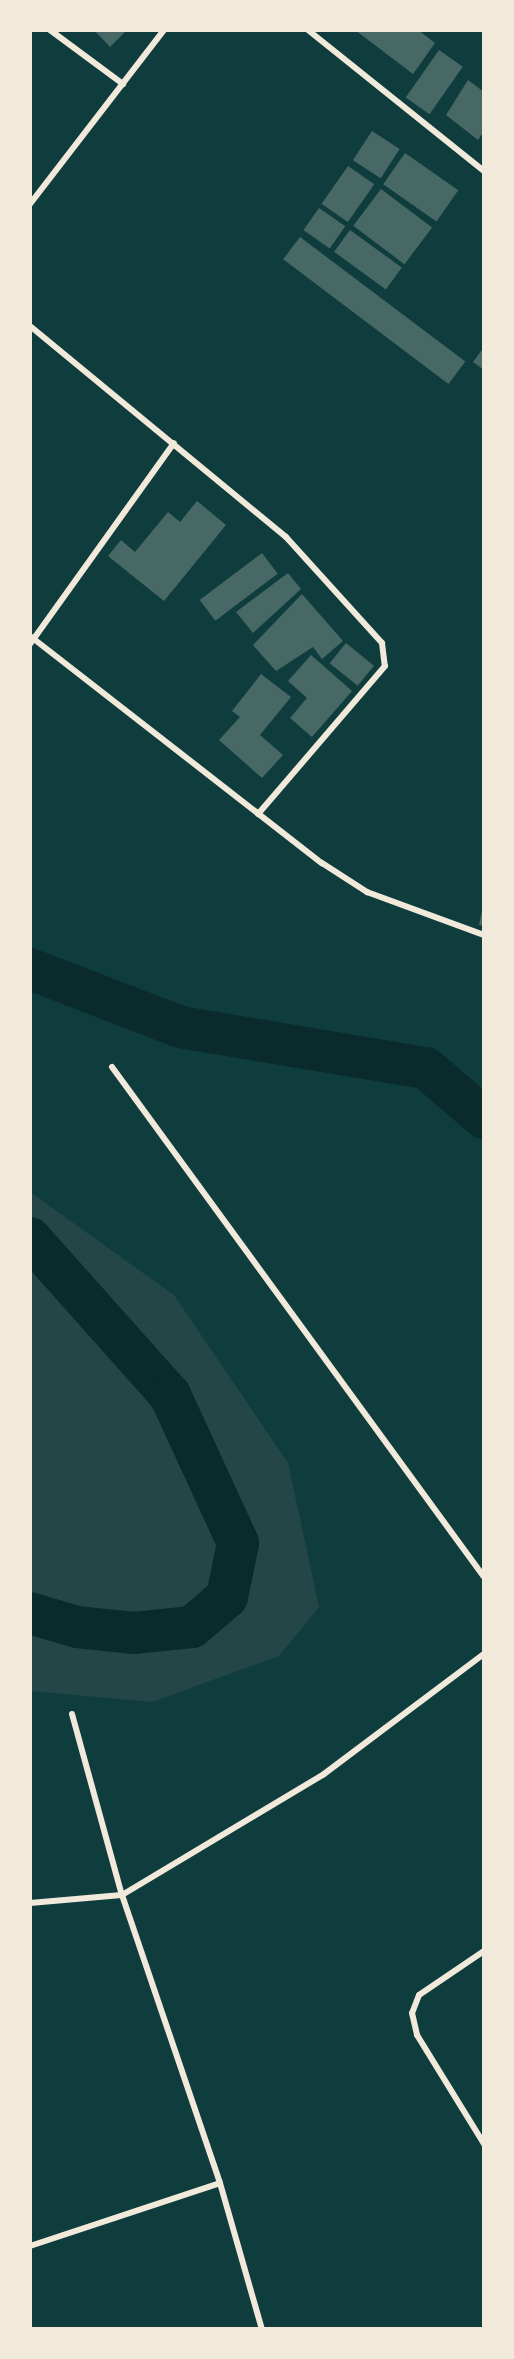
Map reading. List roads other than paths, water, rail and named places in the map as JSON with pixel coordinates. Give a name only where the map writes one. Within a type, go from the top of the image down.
[{"type":"street","points":[[50,30],[123,84]]},
{"type":"street","points":[[30,204],[164,30]]},
{"type":"street","points":[[308,30],[484,171]]},
{"type":"street","points":[[30,326],[286,537],[387,656],[385,666],[258,814]]},
{"type":"street","points":[[174,443],[31,640],[258,814],[367,892],[484,935]]},
{"type":"street","points":[[112,1067],[484,1577]]},
{"type":"street","points":[[30,1903],[122,1895],[324,1774],[484,1653]]},
{"type":"street","points":[[72,1714],[122,1895],[220,2183],[262,2329]]},
{"type":"street","points":[[484,1952],[418,1995],[412,2013],[417,2035],[484,2144]]},
{"type":"street","points":[[30,2246],[220,2183]]},
{"type":"waterway","points":[[30,969],[180,1027],[426,1068],[484,1118]]},
{"type":"waterway","points":[[30,1238],[170,1395],[238,1543],[227,1597],[192,1627],[134,1633],[77,1627],[30,1613]]}]
